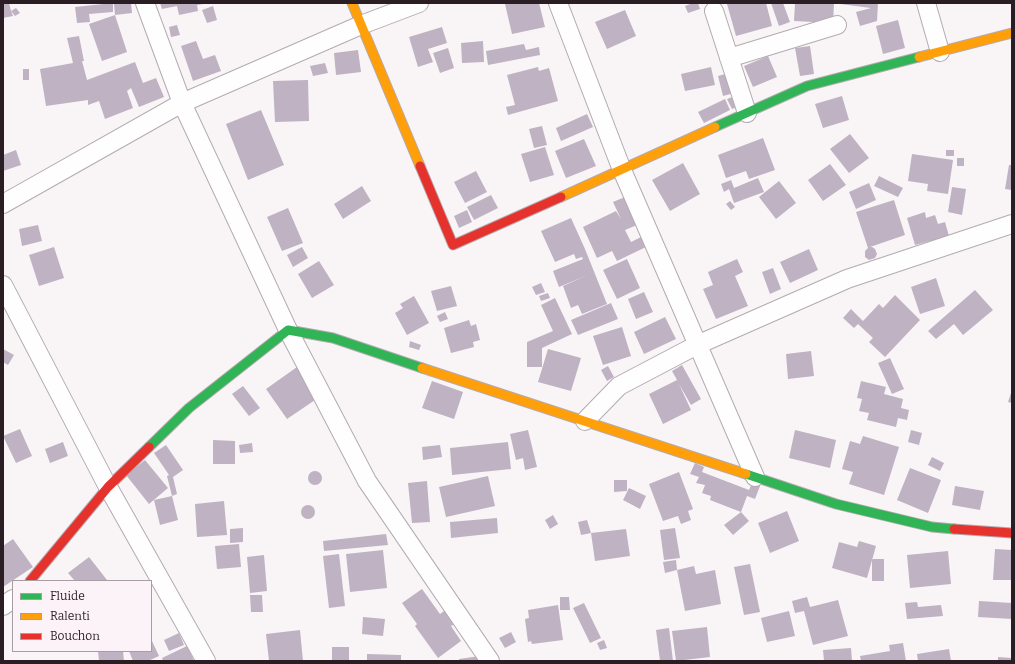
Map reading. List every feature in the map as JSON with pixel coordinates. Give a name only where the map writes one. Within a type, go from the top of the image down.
[{"type":"street","points":[[145,3],[182,103],[288,330],[367,481],[490,661]]},
{"type":"street","points":[[352,3],[453,245],[807,86],[1012,33]]},
{"type":"street","points":[[3,204],[182,103],[361,25],[418,3]]},
{"type":"street","points":[[558,3],[622,170],[755,477]]},
{"type":"street","points":[[926,3],[940,52]]},
{"type":"street","points":[[714,11],[747,113]]},
{"type":"street","points":[[729,58],[837,25]]},
{"type":"street","points":[[585,422],[618,386],[697,345],[847,279],[1012,224]]},
{"type":"street","points":[[3,285],[108,487],[206,661]]},
{"type":"street","points":[[31,580],[108,487],[189,408],[288,330],[333,338],[836,504],[932,527],[1012,533]]},
{"type":"street","points":[[3,606],[12,600]]},
{"type":"building","points":[[3,3],[9,3],[13,16],[3,18]]},
{"type":"building","points":[[113,3],[113,12],[89,14],[90,22],[77,23],[75,7]]},
{"type":"building","points":[[131,3],[132,13],[115,15],[114,4]]},
{"type":"building","points":[[160,3],[204,4],[197,5],[198,11],[179,15],[177,6],[162,9]]},
{"type":"building","points":[[539,3],[545,27],[512,34],[505,4]]},
{"type":"building","points":[[698,3],[700,9],[688,13],[685,6]]},
{"type":"building","points":[[766,3],[772,26],[736,36],[727,4]]},
{"type":"building","points":[[771,3],[783,3],[790,22],[779,26]]},
{"type":"building","points":[[795,3],[834,3],[833,23],[794,21]]},
{"type":"building","points":[[840,3],[878,3],[877,21],[860,26],[856,12],[871,8]]},
{"type":"building","points":[[213,6],[217,20],[207,23],[202,10]]},
{"type":"building","points":[[16,8],[20,13],[15,16],[11,11]]},
{"type":"building","points":[[625,10],[636,36],[607,49],[595,22]]},
{"type":"building","points":[[115,15],[127,52],[102,61],[89,24]]},
{"type":"building","points":[[898,20],[905,48],[883,54],[876,26]]},
{"type":"building","points":[[177,25],[180,35],[171,37],[169,27]]},
{"type":"building","points":[[442,27],[447,43],[428,49],[433,62],[418,67],[409,37]]},
{"type":"building","points":[[79,36],[84,61],[82,61],[87,80],[135,62],[143,83],[156,78],[164,97],[139,107],[131,88],[127,91],[133,108],[105,119],[99,101],[88,105],[88,100],[46,106],[40,69],[73,63],[67,38]]},
{"type":"building","points":[[196,41],[203,59],[215,55],[221,71],[193,81],[181,46]]},
{"type":"building","points":[[483,41],[484,62],[462,63],[461,43]]},
{"type":"building","points":[[524,44],[526,50],[539,47],[540,55],[488,65],[486,51]]},
{"type":"building","points":[[810,46],[814,74],[800,76],[795,48]]},
{"type":"building","points":[[448,48],[454,68],[440,73],[433,53]]},
{"type":"building","points":[[358,50],[361,72],[336,75],[334,53]]},
{"type":"building","points":[[768,56],[777,77],[753,87],[744,66]]},
{"type":"building","points":[[325,63],[328,73],[313,76],[310,66]]},
{"type":"building","points":[[538,67],[539,71],[549,68],[558,101],[508,115],[506,107],[515,105],[507,75]]},
{"type":"building","points":[[711,67],[715,85],[685,91],[681,74]]},
{"type":"building","points":[[23,69],[29,69],[29,80],[23,80]]},
{"type":"building","points":[[729,73],[734,93],[723,96],[718,76]]},
{"type":"building","points":[[308,80],[309,121],[275,122],[273,81]]},
{"type":"building","points":[[735,96],[740,106],[732,109],[727,99]]},
{"type":"building","points":[[842,96],[849,120],[823,128],[815,104]]},
{"type":"building","points":[[725,99],[730,110],[704,123],[698,112]]},
{"type":"building","points":[[261,110],[284,165],[248,180],[226,124]]},
{"type":"building","points":[[587,114],[593,127],[561,141],[556,128]]},
{"type":"building","points":[[542,126],[547,145],[534,148],[529,129]]},
{"type":"building","points":[[850,134],[869,158],[849,173],[830,149]]},
{"type":"building","points":[[763,138],[775,170],[749,179],[746,171],[726,178],[718,155]]},
{"type":"building","points":[[584,139],[596,166],[566,178],[555,151]]},
{"type":"building","points":[[545,147],[554,175],[530,182],[521,154]]},
{"type":"building","points":[[16,150],[21,165],[3,171],[3,155]]},
{"type":"building","points":[[946,150],[954,150],[954,156],[946,156]]},
{"type":"building","points":[[912,154],[953,160],[948,194],[927,191],[928,184],[908,181]]},
{"type":"building","points":[[957,158],[964,158],[964,166],[957,166]]},
{"type":"building","points":[[683,163],[700,194],[670,211],[652,180]]},
{"type":"building","points":[[830,164],[846,185],[823,201],[808,180]]},
{"type":"building","points":[[1009,165],[1012,165],[1012,190],[1005,189]]},
{"type":"building","points":[[476,171],[487,192],[465,203],[454,182]]},
{"type":"building","points":[[879,176],[903,188],[898,197],[874,186]]},
{"type":"building","points":[[758,178],[764,192],[734,203],[729,189],[724,192],[721,184],[731,180],[734,188]]},
{"type":"building","points":[[779,181],[796,203],[776,219],[759,197]]},
{"type":"building","points":[[869,183],[876,200],[856,209],[849,192]]},
{"type":"building","points":[[362,186],[371,201],[343,219],[334,204]]},
{"type":"building","points":[[952,187],[966,189],[962,215],[948,212]]},
{"type":"building","points":[[491,195],[498,208],[474,220],[467,207]]},
{"type":"building","points":[[625,197],[637,225],[625,230],[631,242],[643,236],[648,246],[617,261],[612,251],[597,258],[583,227],[616,211],[621,219],[613,202]]},
{"type":"building","points":[[894,200],[905,235],[870,247],[875,249],[877,254],[875,258],[869,260],[865,257],[865,251],[868,248],[856,212]]},
{"type":"building","points":[[730,201],[735,207],[731,210],[726,204]]},
{"type":"building","points":[[288,208],[303,243],[282,251],[267,217]]},
{"type":"building","points":[[467,210],[472,222],[459,228],[454,216]]},
{"type":"building","points":[[925,212],[926,218],[935,215],[938,224],[945,222],[949,236],[915,245],[907,218]]},
{"type":"building","points":[[571,218],[607,304],[582,314],[578,305],[571,308],[563,286],[588,275],[559,287],[553,271],[583,259],[582,257],[576,259],[574,254],[555,262],[541,231]]},
{"type":"building","points":[[38,225],[42,241],[22,246],[19,229]]},
{"type":"building","points":[[54,247],[64,278],[39,286],[29,255]]},
{"type":"building","points":[[302,247],[308,258],[293,267],[287,255]]},
{"type":"building","points":[[809,249],[818,270],[790,283],[780,262]]},
{"type":"building","points":[[627,259],[640,288],[617,299],[603,270]]},
{"type":"building","points":[[737,259],[743,272],[735,276],[748,306],[716,319],[703,289],[713,285],[708,272]]},
{"type":"building","points":[[319,261],[334,285],[312,298],[298,274]]},
{"type":"building","points":[[773,268],[781,289],[770,294],[762,272]]},
{"type":"building","points":[[936,278],[945,306],[920,314],[911,287]]},
{"type":"building","points":[[541,283],[545,292],[536,295],[532,287]]},
{"type":"building","points":[[451,286],[457,306],[437,311],[431,291]]},
{"type":"building","points":[[975,290],[993,310],[963,335],[954,324],[936,339],[928,331]]},
{"type":"building","points":[[644,292],[653,312],[636,319],[628,299]]},
{"type":"building","points":[[548,293],[550,298],[541,301],[539,296]]},
{"type":"building","points":[[895,295],[920,320],[885,357],[869,342],[873,338],[858,324],[854,328],[843,318],[851,309],[863,321],[879,304],[883,308]]},
{"type":"building","points":[[414,296],[429,323],[407,335],[395,313],[403,308],[400,304]]},
{"type":"building","points":[[555,298],[572,334],[542,348],[542,367],[527,367],[527,342],[553,331],[541,305]]},
{"type":"building","points":[[611,303],[618,319],[578,335],[571,320]]},
{"type":"building","points":[[445,312],[448,319],[440,322],[437,316]]},
{"type":"building","points":[[665,317],[676,339],[644,354],[634,332]]},
{"type":"building","points":[[469,320],[471,326],[476,324],[480,340],[473,342],[474,347],[451,353],[444,328]]},
{"type":"building","points":[[622,327],[631,356],[603,365],[593,336]]},
{"type":"building","points":[[410,341],[421,345],[419,350],[409,347]]},
{"type":"building","points":[[3,349],[14,355],[8,365],[3,362]]},
{"type":"building","points":[[548,349],[581,358],[571,391],[538,382]]},
{"type":"building","points":[[811,351],[814,376],[788,379],[786,354]]},
{"type":"building","points":[[890,358],[904,389],[892,394],[878,363]]},
{"type":"building","points":[[682,365],[701,399],[691,405],[679,384],[691,410],[663,424],[649,394],[677,380],[672,371]]},
{"type":"building","points":[[608,366],[614,377],[607,381],[601,370]]},
{"type":"building","points":[[297,367],[318,398],[287,419],[266,389]]},
{"type":"building","points":[[432,381],[463,392],[454,419],[422,408]]},
{"type":"building","points":[[861,381],[886,387],[884,394],[903,399],[901,408],[909,410],[907,420],[898,418],[896,427],[867,420],[869,413],[859,411],[862,399],[857,398]]},
{"type":"building","points":[[243,386],[260,408],[249,416],[232,394]]},
{"type":"building","points":[[1012,390],[1012,403],[1008,402]]},
{"type":"building","points":[[20,429],[32,456],[16,463],[3,436]]},
{"type":"building","points":[[528,430],[537,467],[525,470],[523,458],[516,460],[510,434]]},
{"type":"building","points":[[795,430],[836,440],[830,468],[789,458]]},
{"type":"building","points":[[911,430],[922,433],[919,445],[908,442]]},
{"type":"building","points":[[863,436],[899,447],[884,495],[849,484],[853,472],[842,469],[850,441],[860,444]]},
{"type":"building","points":[[213,440],[235,441],[235,464],[213,464]]},
{"type":"building","points":[[63,442],[68,456],[50,463],[45,449]]},
{"type":"building","points":[[508,442],[511,469],[452,475],[450,448]]},
{"type":"building","points":[[252,443],[253,452],[240,453],[239,445]]},
{"type":"building","points":[[166,445],[183,470],[173,477],[177,494],[172,496],[167,476],[169,475],[154,453]]},
{"type":"building","points":[[440,445],[442,457],[423,460],[422,447]]},
{"type":"building","points":[[932,457],[944,463],[940,471],[928,465]]},
{"type":"building","points":[[145,460],[168,488],[149,504],[126,475]]},
{"type":"building","points":[[695,463],[704,467],[702,472],[749,490],[752,483],[760,486],[755,499],[747,496],[741,512],[710,500],[711,496],[702,493],[705,485],[696,483],[699,477],[690,474]]},
{"type":"building","points":[[910,468],[941,480],[928,513],[897,500]]},
{"type":"building","points":[[312,471],[318,471],[322,475],[322,481],[318,485],[312,485],[308,481],[308,475]]},
{"type":"building","points":[[679,472],[693,509],[688,511],[691,520],[681,524],[678,516],[663,521],[649,484]]},
{"type":"building","points":[[488,476],[495,506],[446,517],[439,487]]},
{"type":"building","points":[[614,480],[627,480],[627,491],[614,492]]},
{"type":"building","points":[[427,481],[430,522],[412,523],[408,483]]},
{"type":"building","points":[[955,486],[984,491],[980,510],[952,505]]},
{"type":"building","points":[[629,488],[646,496],[640,509],[623,500]]},
{"type":"building","points":[[172,496],[178,520],[160,525],[154,500]]},
{"type":"building","points":[[224,501],[227,535],[197,537],[195,504]]},
{"type":"building","points":[[305,505],[311,505],[315,509],[315,515],[311,519],[305,519],[301,515],[301,509]]},
{"type":"building","points":[[787,511],[799,541],[770,553],[758,523]]},
{"type":"building","points":[[741,512],[749,521],[733,535],[724,525]]},
{"type":"building","points":[[553,515],[558,524],[550,529],[545,520]]},
{"type":"building","points":[[497,518],[498,533],[451,538],[450,522]]},
{"type":"building","points":[[587,520],[591,533],[581,535],[578,522]]},
{"type":"building","points":[[243,528],[243,542],[230,543],[230,529]]},
{"type":"building","points":[[675,528],[680,558],[664,560],[660,530]]},
{"type":"building","points":[[626,529],[630,556],[595,561],[591,533]]},
{"type":"building","points":[[386,534],[388,545],[324,551],[323,541]]},
{"type":"building","points":[[13,539],[33,567],[3,587],[3,546]]},
{"type":"building","points":[[859,541],[876,546],[867,578],[832,568],[839,542],[857,547]]},
{"type":"building","points":[[239,544],[241,567],[217,569],[215,546]]},
{"type":"building","points":[[995,549],[1012,550],[1012,580],[993,580]]},
{"type":"building","points":[[383,550],[387,588],[350,592],[346,554]]},
{"type":"building","points":[[948,551],[951,584],[910,588],[907,555]]},
{"type":"building","points":[[339,554],[345,606],[329,608],[323,556]]},
{"type":"building","points":[[264,555],[267,591],[250,593],[247,557]]},
{"type":"building","points":[[89,557],[107,580],[74,580],[68,573]]},
{"type":"building","points":[[872,559],[884,559],[884,581],[872,581]]},
{"type":"building","points":[[676,560],[677,570],[665,573],[663,562]]},
{"type":"building","points":[[750,564],[760,612],[744,615],[734,567]]},
{"type":"building","points":[[694,566],[696,574],[715,570],[721,604],[685,611],[677,570]]},
{"type":"building","points":[[422,589],[440,614],[448,608],[458,622],[451,626],[461,641],[438,658],[415,626],[417,624],[402,603]]},
{"type":"building","points":[[250,595],[262,595],[263,612],[251,612]]},
{"type":"building","points":[[560,597],[569,597],[570,610],[560,610]]},
{"type":"building","points":[[807,597],[810,607],[838,600],[848,636],[813,645],[804,611],[795,613],[792,601]]},
{"type":"building","points":[[979,601],[1012,603],[1012,619],[978,617]]},
{"type":"building","points":[[917,602],[918,607],[941,605],[943,616],[907,619],[905,603]]},
{"type":"building","points":[[584,603],[601,638],[590,643],[573,608]]},
{"type":"building","points":[[558,605],[563,640],[532,644],[531,641],[528,642],[525,619],[529,618],[528,610]]},
{"type":"building","points":[[789,611],[795,636],[767,642],[761,618]]},
{"type":"building","points":[[363,617],[385,619],[383,636],[362,634]]},
{"type":"building","points":[[707,627],[710,657],[676,661],[672,631]]},
{"type":"building","points":[[669,628],[673,661],[660,661],[656,630]]},
{"type":"building","points":[[300,630],[303,661],[269,661],[266,634]]},
{"type":"building","points":[[511,632],[516,642],[505,648],[499,638]]},
{"type":"building","points":[[179,633],[184,645],[169,651],[164,640]]},
{"type":"building","points":[[604,640],[607,648],[600,650],[597,643]]},
{"type":"building","points":[[152,641],[159,656],[148,661],[133,661],[129,652],[152,652]]},
{"type":"building","points":[[903,643],[906,661],[861,661],[860,656],[890,651],[889,645]]},
{"type":"building","points":[[187,646],[194,661],[163,661],[162,658]]},
{"type":"building","points":[[332,647],[349,647],[349,661],[332,661]]},
{"type":"building","points":[[851,648],[852,661],[824,661],[823,650]]},
{"type":"building","points":[[949,649],[951,661],[918,661],[917,654]]},
{"type":"building","points":[[98,652],[123,652],[124,661],[99,661]]},
{"type":"building","points":[[367,654],[401,655],[401,661],[367,661]]},
{"type":"building","points":[[480,656],[481,661],[459,661],[459,659]]},
{"type":"building","points":[[998,657],[1012,658],[1012,661],[998,661]]},
{"type":"traffic: fast","points":[[715,127],[807,86],[919,57]]},
{"type":"traffic: fast","points":[[149,447],[189,408],[288,330],[333,338],[422,368]]},
{"type":"traffic: fast","points":[[746,474],[836,504],[932,527],[954,529]]},
{"type":"traffic: slow","points":[[352,3],[420,166]]},
{"type":"traffic: slow","points":[[919,57],[1012,33]]},
{"type":"traffic: slow","points":[[561,197],[715,127]]},
{"type":"traffic: slow","points":[[422,368],[746,474]]},
{"type":"traffic: jam","points":[[420,166],[453,245],[561,197]]},
{"type":"traffic: jam","points":[[31,580],[108,487],[149,447]]},
{"type":"traffic: jam","points":[[954,529],[1012,533]]}]
